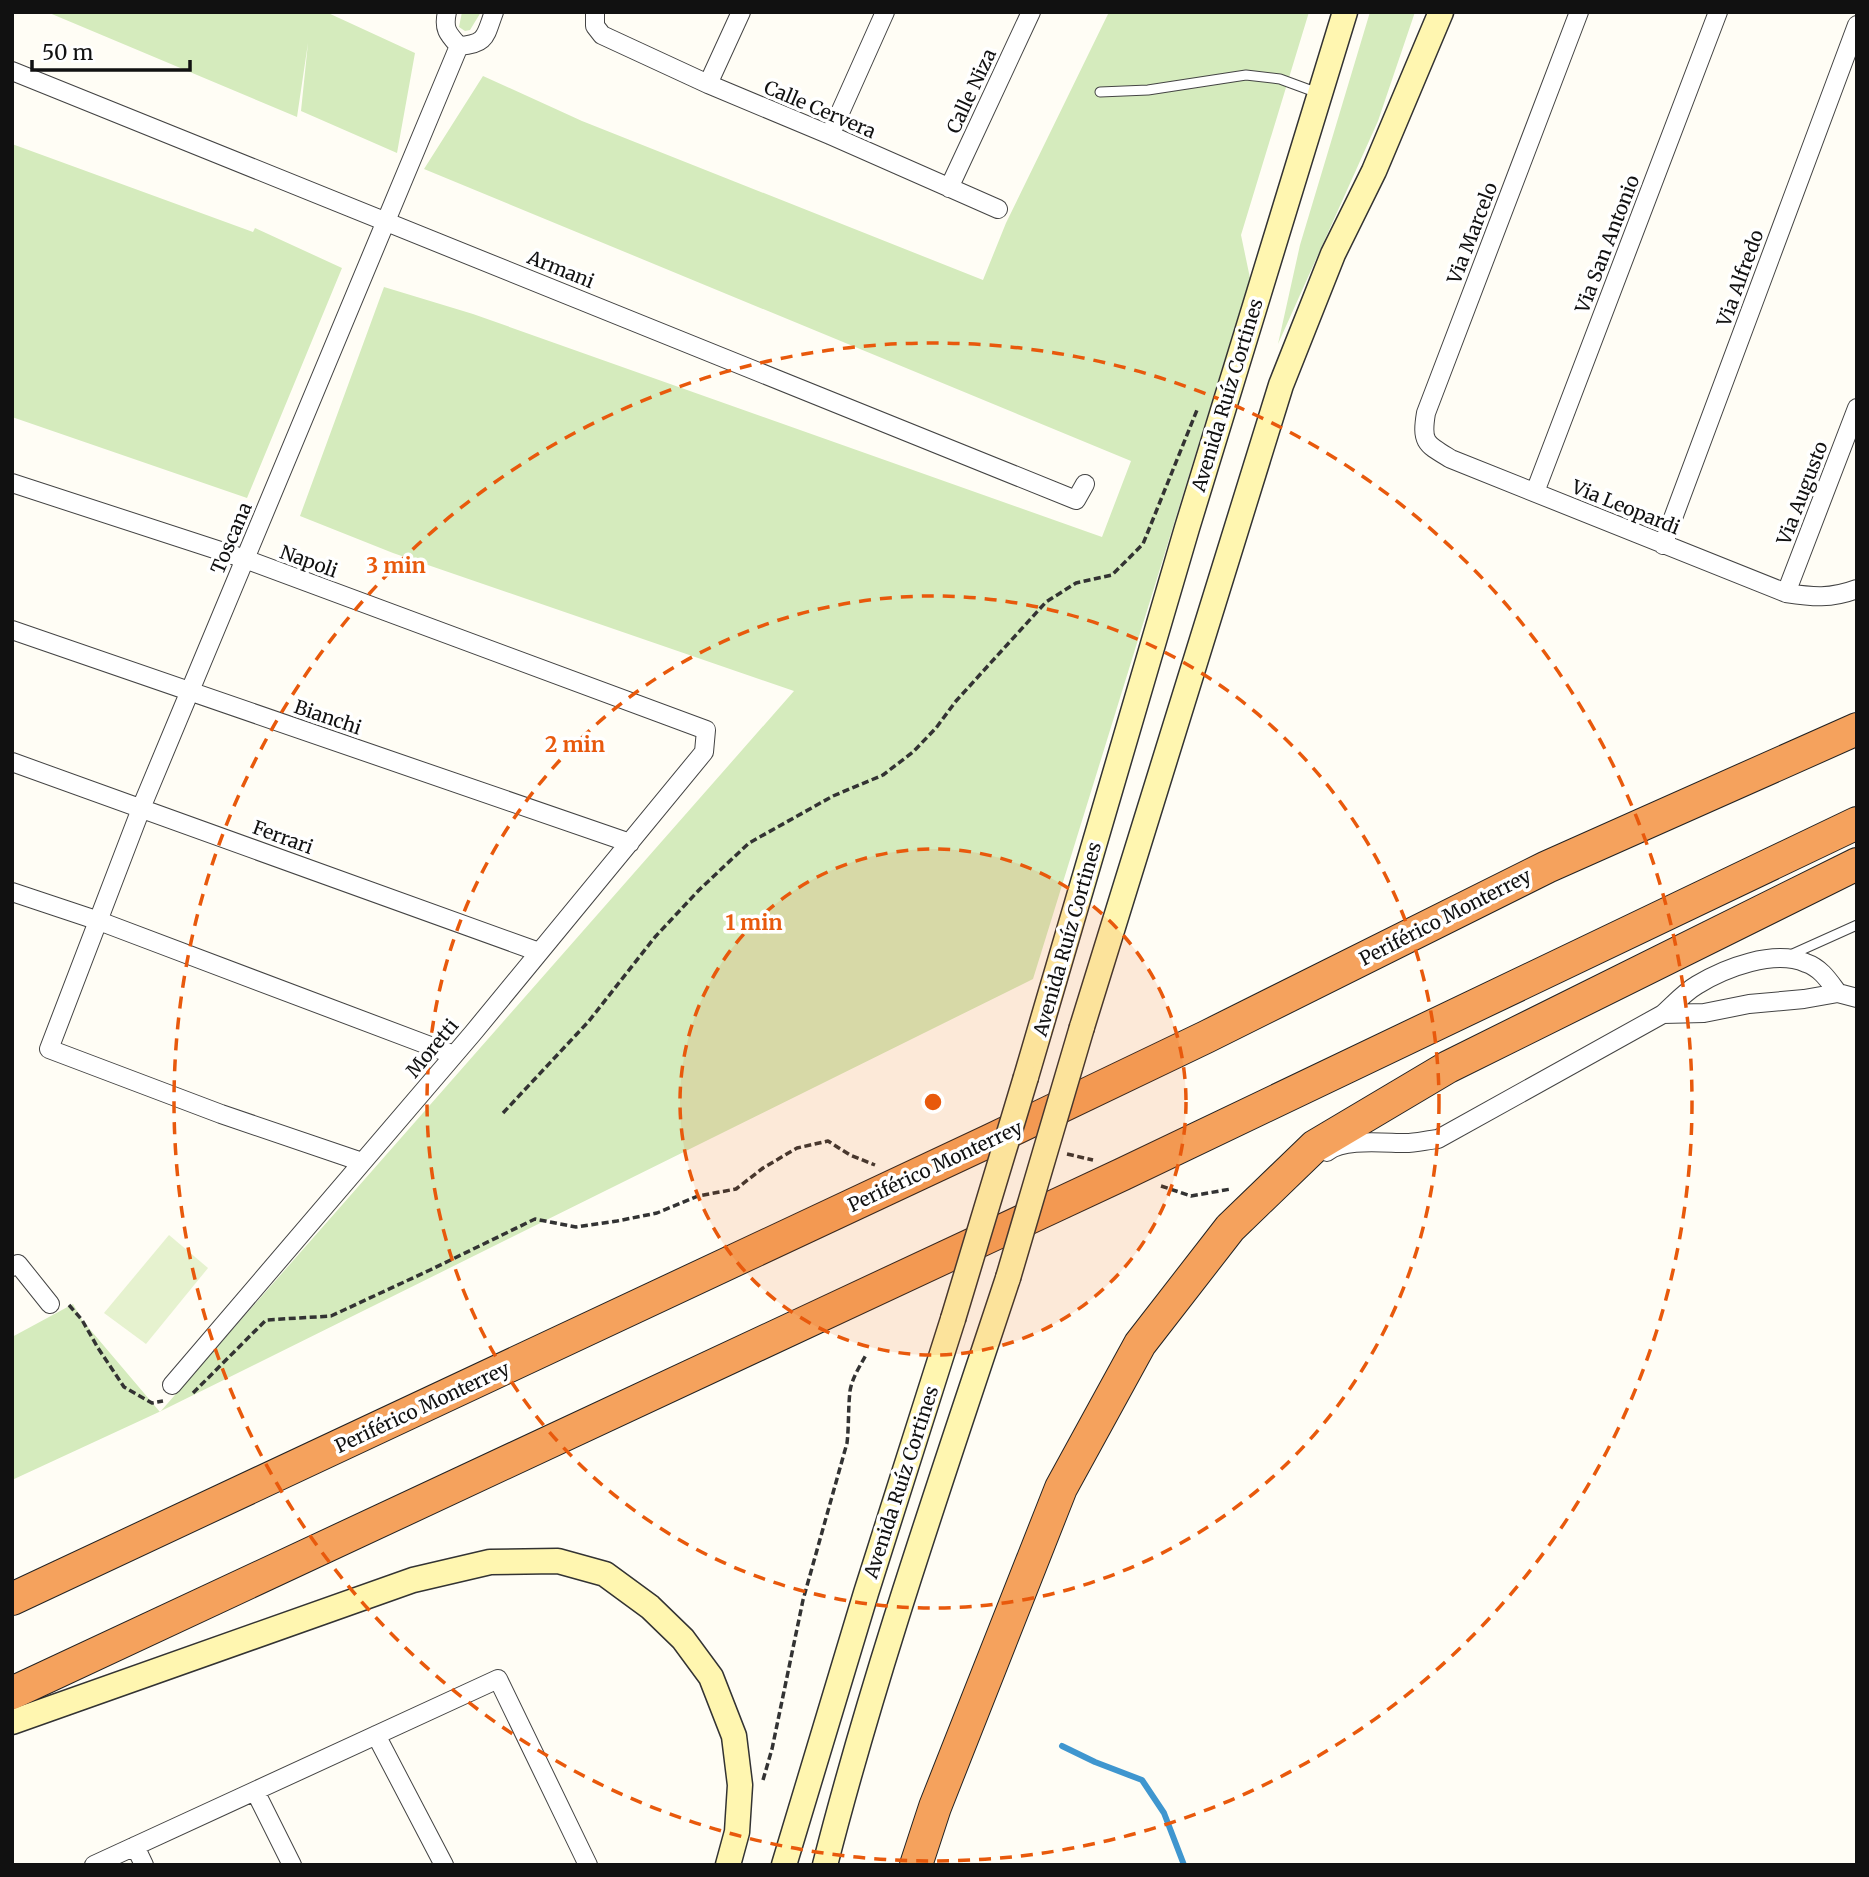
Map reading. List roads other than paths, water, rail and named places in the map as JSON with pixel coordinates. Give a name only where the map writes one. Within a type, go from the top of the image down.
[{"type":"highway","name":"Periférico Monterrey","points":[[12,1599],[1061,1106],[1547,867],[1857,729]]},
{"type":"highway","points":[[12,1693],[1112,1180],[1857,823]]},
{"type":"highway","points":[[914,1865],[1061,1488],[1140,1344],[1230,1228],[1315,1146],[1448,1067],[1857,864]]},
{"type":"main road","name":"Avenida Ruíz Cortines","points":[[783,1865],[1027,1077],[1186,528],[1345,12]]},
{"type":"main road","name":"Avenida Ruíz Cortines","points":[[825,1865],[902,1602],[1008,1278],[1082,1027],[1281,385],[1334,254],[1374,171],[1441,12]]},
{"type":"main road","points":[[12,1722],[413,1580],[491,1562],[558,1561],[605,1574],[650,1607],[682,1639],[711,1677],[734,1736],[740,1785],[737,1832],[729,1865]]},
{"type":"street","points":[[447,12],[445,20],[448,34],[459,46],[475,45],[485,37],[494,12]]},
{"type":"street","name":"Calle Cervera","points":[[595,12],[595,26],[602,35],[708,84],[998,209]]},
{"type":"street","points":[[708,84],[741,12]]},
{"type":"street","points":[[830,135],[885,12]]},
{"type":"street","name":"Calle Niza","points":[[948,188],[1031,12]]},
{"type":"street","name":"Via Marcelo","points":[[1451,459],[1431,447],[1424,436],[1426,413],[1579,12]]},
{"type":"street","name":"Via San Antonio","points":[[1535,492],[1718,12]]},
{"type":"street","name":"Via Alfredo","points":[[1663,545],[1857,25]]},
{"type":"street","name":"Toscana","points":[[362,1162],[221,1114],[49,1049],[142,808],[459,46]]},
{"type":"street","name":"Armani","points":[[12,71],[1076,500],[1085,484]]},
{"type":"street","name":"Via Augusto","points":[[1786,593],[1857,408]]},
{"type":"street","name":"Via Leopardi","points":[[1451,459],[1786,593],[1814,597],[1839,596],[1857,589]]},
{"type":"street","name":"Napoli","points":[[12,483],[245,559],[706,730]]},
{"type":"street","name":"Bianchi","points":[[12,630],[630,843]]},
{"type":"street","name":"Moretti","points":[[168,1393],[454,1055],[704,752],[706,730]]},
{"type":"street","name":"Ferrari","points":[[12,762],[539,952]]},
{"type":"street","points":[[12,892],[99,921],[454,1055]]},
{"type":"street","points":[[935,1807],[1111,1401],[1214,1256],[1332,1147],[1438,1139],[1663,1014],[1694,986],[1735,966],[1762,960],[1806,962],[1823,973],[1838,993]]},
{"type":"street","points":[[1663,1014],[1704,1013],[1749,1004],[1838,993],[1857,998]]},
{"type":"street","points":[[12,1267],[18,1264],[50,1304]]},
{"type":"street","points":[[94,1865],[498,1679],[589,1865]]},
{"type":"street","points":[[376,1735],[444,1865]]},
{"type":"street","points":[[255,1791],[292,1865]]},
{"type":"street","points":[[135,1846],[144,1865]]},
{"type":"lane","points":[[1100,92],[1148,90],[1246,75],[1280,79],[1320,94]]},
{"type":"lane","points":[[1783,959],[1857,925]]},
{"type":"waterway","points":[[1062,1746],[1142,1780],[1164,1813],[1184,1865]]}]
